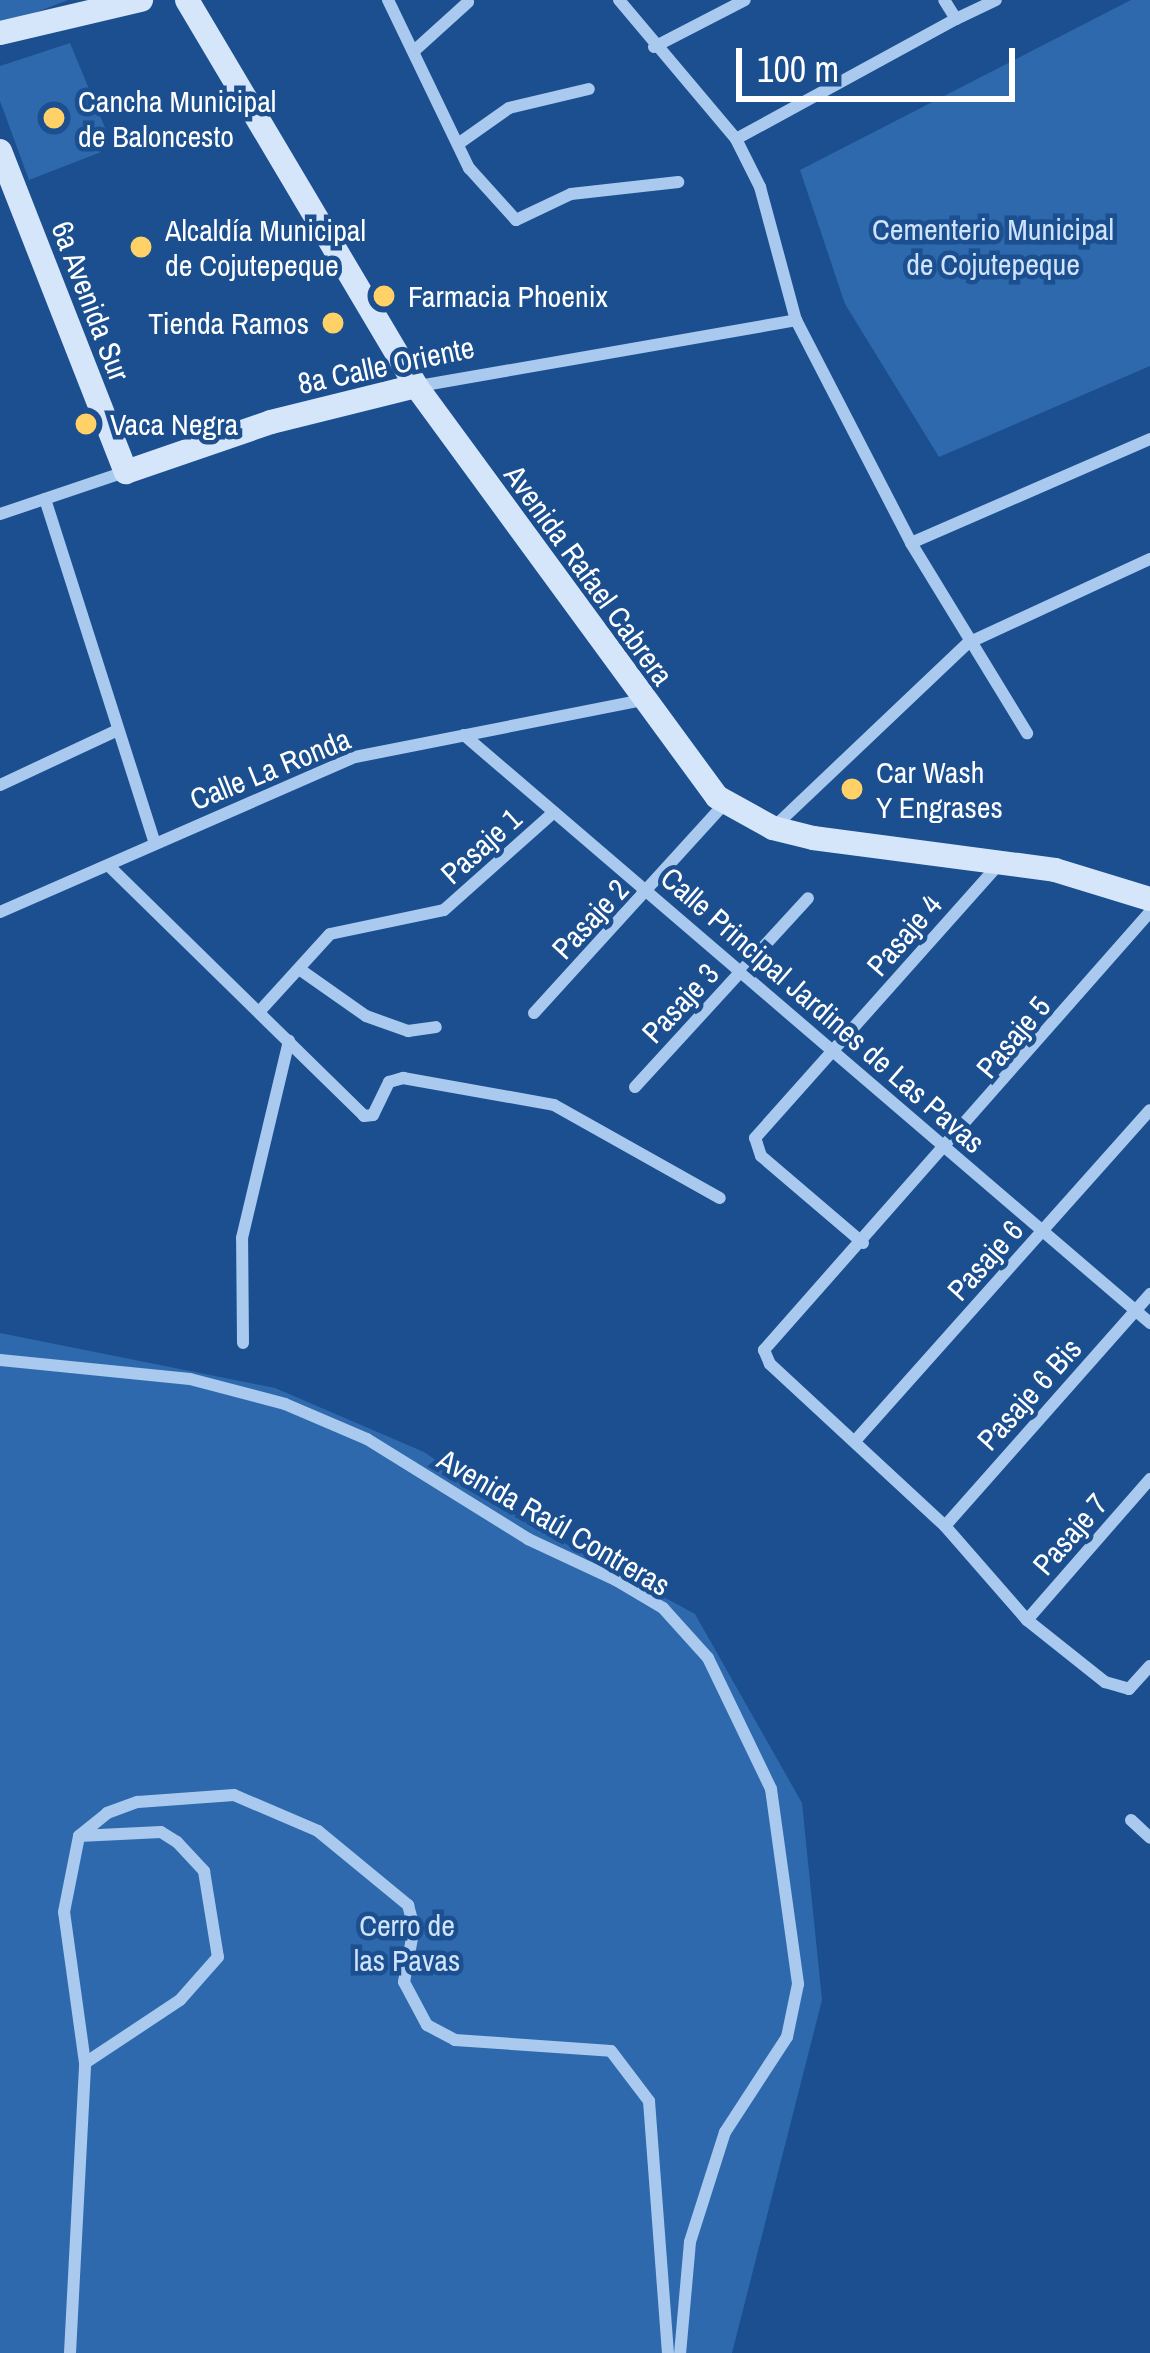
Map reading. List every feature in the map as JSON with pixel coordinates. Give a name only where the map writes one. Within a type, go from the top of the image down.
[{"type":"main road","points":[[0,33],[86,7],[141,0]]},
{"type":"main road","name":"Avenida Rafael Cabrera","points":[[187,0],[416,386],[643,700],[726,802],[773,828],[1000,862],[1150,899]]},
{"type":"main road","name":"6a Avenida Sur","points":[[0,152],[126,472]]},
{"type":"main road","name":"8a Calle Oriente","points":[[126,472],[271,422],[416,386]]},
{"type":"street","points":[[388,0],[469,168],[517,220],[571,194],[678,182]]},
{"type":"street","points":[[619,0],[736,140],[760,187],[796,320],[911,542],[968,643],[1027,733]]},
{"type":"street","points":[[654,47],[745,0]]},
{"type":"street","points":[[944,0],[953,21]]},
{"type":"street","points":[[736,140],[996,0]]},
{"type":"street","points":[[414,51],[468,2]]},
{"type":"street","points":[[458,143],[509,108],[589,89]]},
{"type":"street","name":"8a Calle Oriente","points":[[416,386],[796,320]]},
{"type":"street","points":[[911,542],[1150,439]]},
{"type":"street","name":"8a Calle Oriente","points":[[0,514],[126,472]]},
{"type":"street","points":[[45,499],[155,844]]},
{"type":"street","points":[[773,828],[968,643],[1150,559]]},
{"type":"street","name":"Calle La Ronda","points":[[0,912],[355,758],[643,700]]},
{"type":"street","points":[[0,785],[30,764],[118,730]]},
{"type":"street","name":"Calle Principal Jardines de Las Pavas","points":[[464,735],[1150,1323]]},
{"type":"street","name":"Pasaje 2","points":[[534,1013],[726,802]]},
{"type":"street","name":"Pasaje 1","points":[[259,1012],[302,971],[330,934],[383,929],[444,910],[554,812]]},
{"type":"street","name":"Pasaje 4","points":[[863,1243],[753,1148],[1000,862]]},
{"type":"street","points":[[109,866],[364,1116],[374,1115],[389,1082],[403,1078],[554,1105],[720,1198]]},
{"type":"street","name":"Pasaje 3","points":[[635,1087],[808,898]]},
{"type":"street","name":"Pasaje 5","points":[[855,1441],[770,1364],[764,1350],[949,1149],[1150,912]]},
{"type":"street","points":[[302,971],[366,1016],[408,1031],[436,1027]]},
{"type":"street","points":[[243,1342],[242,1238],[289,1041]]},
{"type":"street","name":"Pasaje 6","points":[[855,1441],[1150,1110]]},
{"type":"street","name":"Pasaje 6 Bis","points":[[945,1526],[1150,1294]]},
{"type":"street","name":"Avenida Raúl Contreras","points":[[0,1360],[190,1379],[285,1405],[367,1439],[529,1539],[663,1609],[708,1658],[771,1789],[798,1984],[787,2037],[725,2132],[707,2187],[690,2242],[680,2353]]},
{"type":"street","points":[[855,1441],[945,1526],[1027,1620],[1105,1682],[1129,1689],[1150,1666]]},
{"type":"street","name":"Pasaje 7","points":[[1027,1620],[1150,1479]]},
{"type":"street","points":[[70,2353],[86,2063],[64,1912],[79,1837],[107,1813],[138,1802],[233,1795],[318,1831],[408,1905],[413,1927],[404,1982],[427,2025],[454,2040],[611,2051],[649,2102],[668,2353]]},
{"type":"street","points":[[1131,1820],[1150,1838]]},
{"type":"street","points":[[79,1837],[161,1832],[177,1842],[204,1871],[218,1957],[180,2000],[86,2063]]},
{"type":"green space","points":[[0,0],[68,0],[0,26]]},
{"type":"green space","name":"Cementerio Municipal de Cojutepeque","points":[[1131,0],[1150,0],[1150,366],[939,457],[845,304],[800,170]]},
{"type":"green space","name":"Cancha Municipal de Baloncesto","points":[[70,43],[108,135],[97,139],[101,152],[29,180],[0,101],[0,66]]},
{"type":"green space","name":"Cerro de las Pavas","points":[[0,1333],[275,1388],[424,1452],[531,1525],[695,1614],[802,1803],[822,2000],[732,2353],[0,2353]]},
{"type":"place","name":"Cancha Municipal de Baloncesto","points":[[54,118]]},
{"type":"place","name":"Alcaldía Municipal de Cojutepeque","points":[[141,247]]},
{"type":"place","name":"Farmacia Phoenix","points":[[384,296]]},
{"type":"place","name":"Tienda Ramos","points":[[333,323]]},
{"type":"place","name":"Vaca Negra","points":[[86,424]]},
{"type":"place","name":"Car Wash Y Engrases","points":[[852,789]]}]
